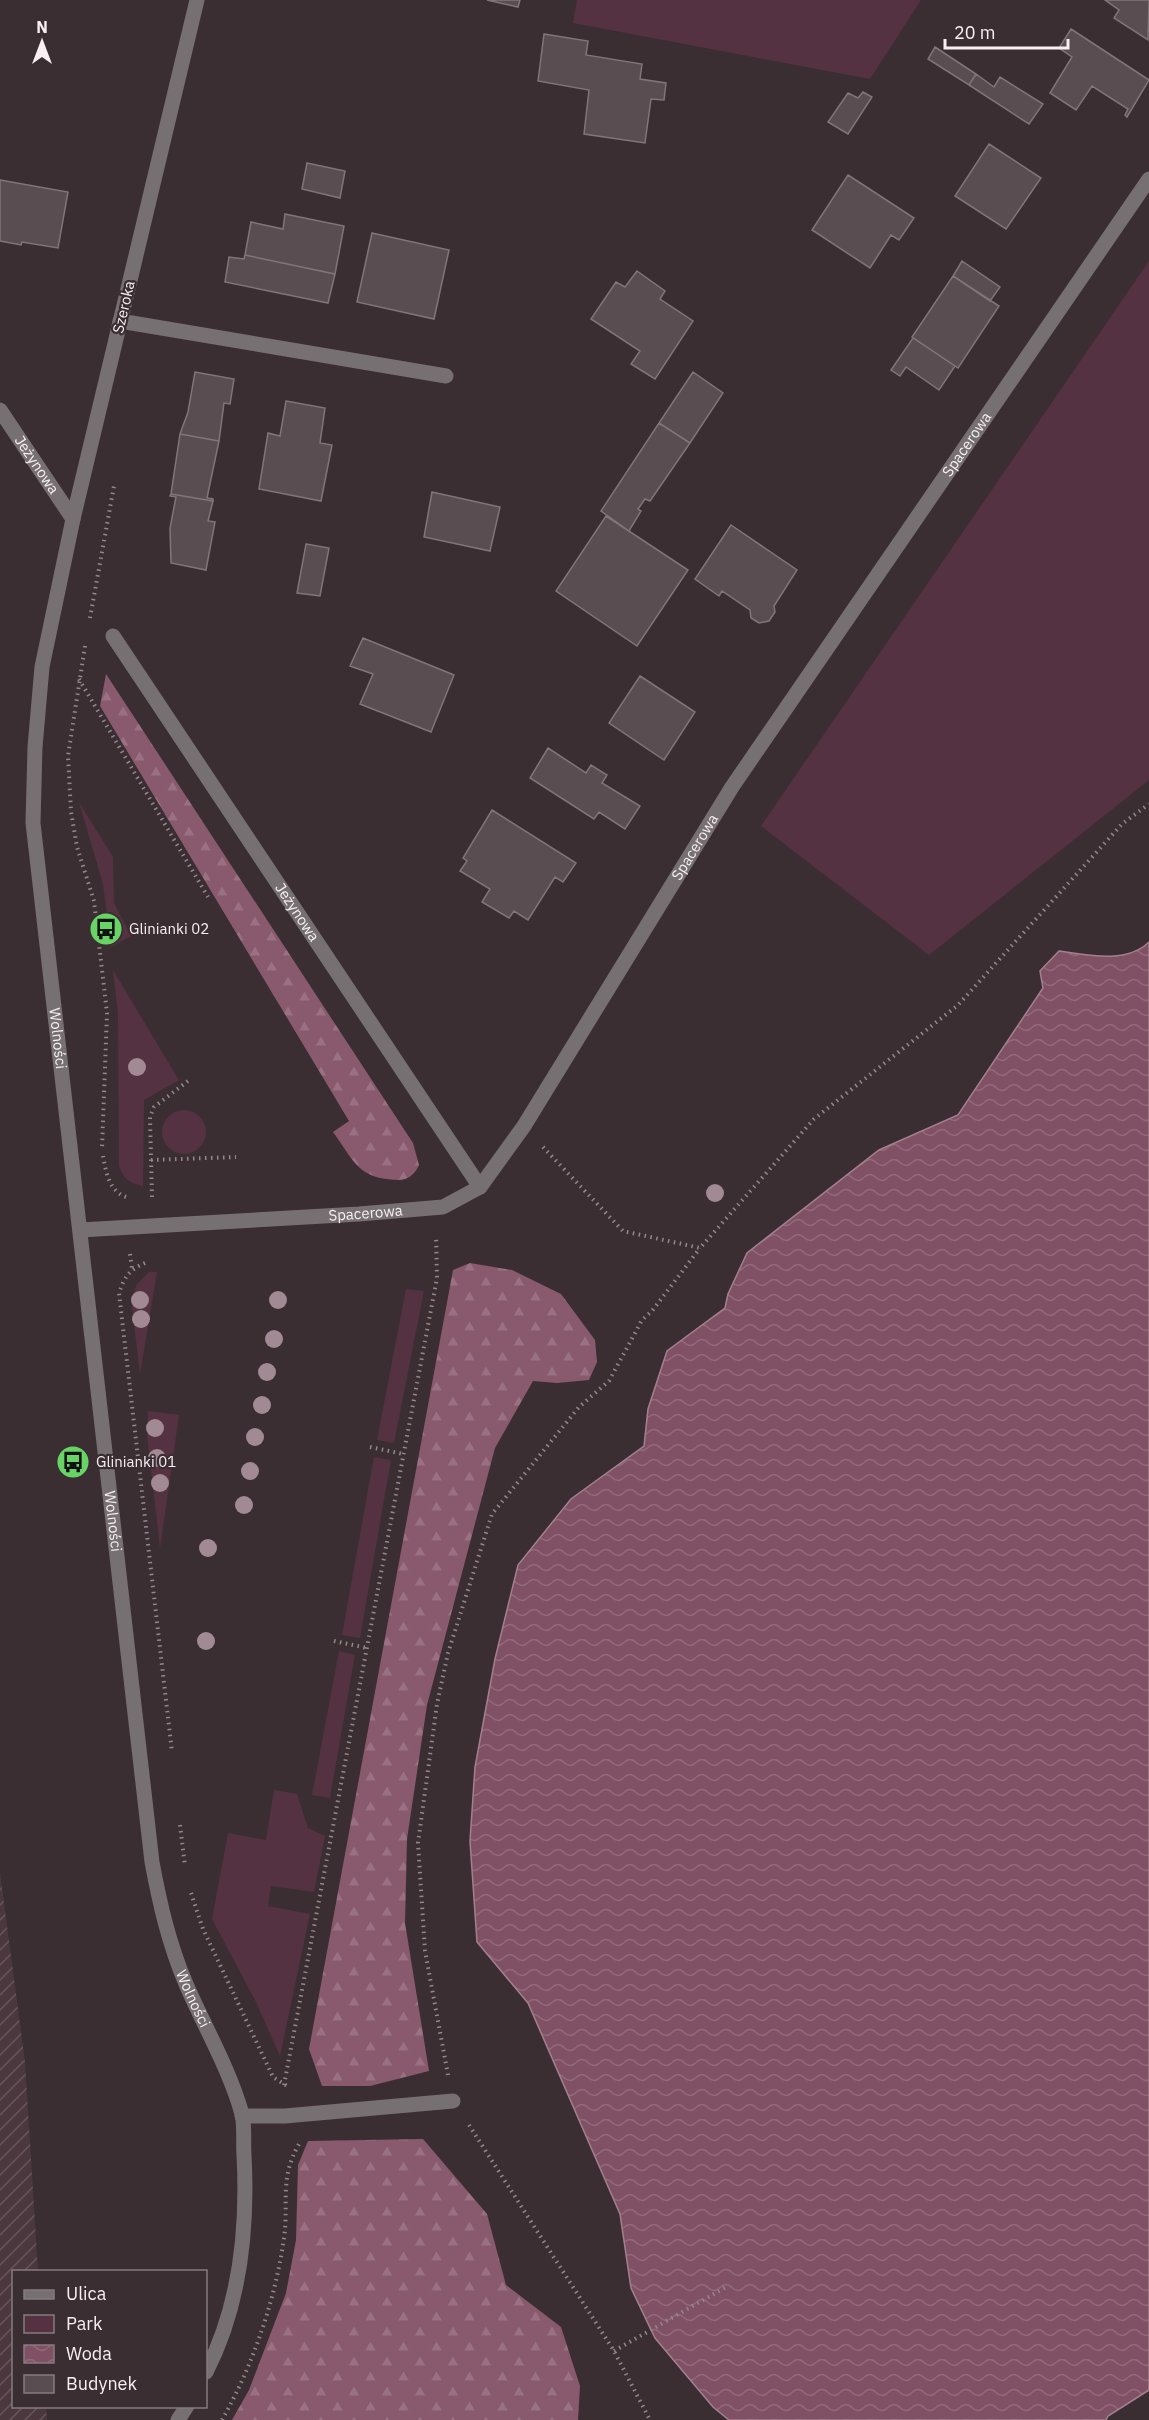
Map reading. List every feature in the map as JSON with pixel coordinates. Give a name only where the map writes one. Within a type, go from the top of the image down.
[{"type":"street","name":"Szeroka","points":[[53,614],[73,519],[197,0]]},
{"type":"street","name":"Spacerowa","points":[[80,1230],[443,1207],[480,1187],[524,1126],[732,787],[1149,179]]},
{"type":"street","points":[[120,321],[446,376]]},
{"type":"street","name":"Jeżynowa","points":[[0,410],[73,519]]},
{"type":"street","name":"Wolności","points":[[53,614],[42,667],[35,747],[33,823],[152,1862],[162,1918],[186,1984],[216,2044],[242,2116],[245,2222],[236,2283],[219,2347],[207,2370]]},
{"type":"street","name":"Jeżynowa","points":[[113,636],[480,1187]]},
{"type":"street","points":[[242,2116],[294,2116],[453,2101]]},
{"type":"path","points":[[87,638],[78,678],[68,756],[70,812],[77,847],[94,901],[107,1013],[102,1150],[107,1179],[120,1195],[133,1198]]},
{"type":"path","points":[[78,678],[208,897]]},
{"type":"path","points":[[650,2420],[614,2351],[453,2101],[425,1951],[418,1843],[437,1704],[448,1653],[492,1514],[579,1407],[609,1381],[642,1320],[652,1311],[700,1248],[814,1119],[958,1005],[1122,824],[1149,804]]},
{"type":"path","points":[[152,1198],[150,1117],[154,1107],[188,1081]]},
{"type":"path","points":[[524,1126],[623,1231],[700,1248]]},
{"type":"path","points":[[151,1160],[236,1157]]},
{"type":"path","points":[[284,2085],[437,1278],[435,1239],[443,1207]]},
{"type":"path","points":[[145,1263],[132,1269],[125,1276],[119,1293],[173,1764]]},
{"type":"path","points":[[370,1447],[403,1454]]},
{"type":"path","points":[[334,1641],[367,1648]]},
{"type":"path","points":[[180,1822],[186,1874]]},
{"type":"path","points":[[188,1884],[203,1929],[273,2077],[284,2085],[292,2087]]},
{"type":"path","points":[[614,2351],[726,2287]]},
{"type":"shaded area","points":[[0,1873],[25,2062],[38,2270],[12,2270],[12,2408],[46,2408],[47,2420],[0,2420]]},
{"type":"green space","points":[[577,0],[921,0],[870,79],[573,23]]},
{"type":"green space","points":[[1149,261],[1149,780],[929,955],[761,826]]},
{"type":"green space","points":[[106,674],[413,1143],[419,1165],[408,1178],[385,1179],[365,1172],[352,1160],[333,1132],[349,1121],[100,706]]},
{"type":"green space","points":[[79,802],[113,857],[114,903],[131,936],[111,947],[103,884]]},
{"type":"green space","points":[[113,970],[179,1080],[144,1100],[143,1186],[128,1180],[119,1166],[118,1013]]},
{"type":"green space","points":[[184,1110],[199,1117],[206,1132],[199,1147],[184,1154],[169,1147],[162,1132],[169,1117]]},
{"type":"green space","points":[[470,1263],[512,1270],[561,1294],[595,1340],[597,1362],[589,1380],[557,1383],[533,1381],[495,1448],[427,1705],[407,1839],[405,1923],[429,2071],[370,2086],[322,2086],[309,2049],[453,1270]]},
{"type":"green space","points":[[149,1272],[157,1272],[140,1374],[131,1299],[137,1284]]},
{"type":"green space","points":[[406,1289],[424,1291],[394,1443],[377,1440]]},
{"type":"green space","points":[[148,1411],[179,1415],[160,1548],[147,1435]]},
{"type":"green space","points":[[374,1457],[391,1460],[360,1638],[342,1635]]},
{"type":"green space","points":[[339,1651],[355,1655],[330,1798],[312,1795]]},
{"type":"green space","points":[[274,1790],[297,1794],[308,1828],[325,1836],[314,1892],[271,1886],[268,1906],[310,1914],[280,2056],[256,2002],[212,1919],[228,1833],[266,1840]]},
{"type":"green space","points":[[423,2139],[487,2214],[506,2285],[561,2327],[580,2386],[578,2420],[232,2420],[249,2390],[286,2293],[296,2240],[298,2165],[308,2141]]},
{"type":"water","points":[[1149,942],[1149,2390],[1108,2416],[1106,2420],[729,2420],[713,2407],[655,2338],[631,2288],[620,2214],[528,2003],[477,1942],[470,1841],[475,1767],[495,1659],[518,1565],[571,1499],[644,1446],[648,1409],[667,1351],[725,1308],[728,1294],[747,1253],[879,1150],[958,1115],[1043,988],[1040,971],[1059,951],[1094,956],[1118,956],[1140,949]]},
{"type":"building","points":[[487,0],[520,0],[518,7]]},
{"type":"building","points":[[1105,0],[1149,0],[1148,40],[1114,18],[1119,10]]},
{"type":"building","points":[[1071,29],[1149,80],[1127,117],[1125,115],[1128,109],[1092,86],[1076,110],[1050,93],[1072,57],[1059,48]]},
{"type":"building","points":[[544,34],[588,41],[586,55],[642,64],[640,79],[666,83],[664,100],[651,99],[645,143],[584,134],[589,90],[538,81]]},
{"type":"building","points":[[935,47],[976,74],[969,85],[928,59]]},
{"type":"building","points":[[976,74],[994,87],[1000,77],[1043,104],[1029,124],[969,85]]},
{"type":"building","points":[[863,92],[872,97],[848,134],[828,122],[848,93],[858,98]]},
{"type":"building","points":[[989,144],[1041,178],[1006,229],[955,196]]},
{"type":"building","points":[[307,163],[345,171],[340,198],[302,189]]},
{"type":"building","points":[[848,175],[914,218],[899,240],[891,235],[870,268],[812,230]]},
{"type":"building","points":[[0,180],[68,192],[58,248],[0,241]]},
{"type":"building","points":[[285,214],[344,226],[335,274],[245,255],[251,222],[283,229]]},
{"type":"building","points":[[372,233],[449,250],[434,319],[357,302]]},
{"type":"building","points":[[245,255],[335,274],[328,303],[225,282],[229,257],[244,259]]},
{"type":"building","points":[[962,261],[1000,287],[990,301],[953,276]]},
{"type":"building","points":[[637,271],[665,291],[660,299],[693,321],[655,379],[631,364],[640,351],[591,319],[616,282],[625,287]]},
{"type":"building","points":[[953,276],[999,306],[958,368],[912,337]]},
{"type":"building","points":[[913,338],[955,366],[939,390],[906,367],[900,376],[891,370]]},
{"type":"building","points":[[195,372],[234,379],[230,404],[224,403],[219,441],[180,434],[188,412]]},
{"type":"building","points":[[693,372],[723,393],[690,443],[659,423]]},
{"type":"building","points":[[286,401],[325,408],[320,443],[332,445],[321,501],[259,489],[268,433],[280,436]]},
{"type":"building","points":[[659,423],[690,443],[650,501],[645,499],[638,509],[641,511],[629,531],[601,511]]},
{"type":"building","points":[[180,434],[219,441],[207,498],[213,501],[171,494]]},
{"type":"building","points":[[432,492],[500,507],[490,551],[424,537]]},
{"type":"building","points":[[171,494],[213,501],[208,521],[215,522],[206,570],[171,563],[170,528],[176,497],[170,496]]},
{"type":"building","points":[[606,516],[688,570],[637,646],[556,591]]},
{"type":"building","points":[[731,525],[797,570],[774,606],[775,612],[769,621],[759,623],[751,618],[750,610],[722,591],[719,596],[695,579]]},
{"type":"building","points":[[306,544],[329,548],[320,596],[297,593]]},
{"type":"building","points":[[363,638],[454,675],[431,732],[360,704],[373,674],[350,666]]},
{"type":"building","points":[[640,676],[695,712],[664,760],[609,723]]},
{"type":"building","points":[[548,748],[586,773],[591,765],[607,775],[602,783],[640,806],[625,829],[599,812],[594,819],[530,778]]},
{"type":"building","points":[[492,810],[576,863],[563,882],[555,877],[528,920],[514,911],[509,918],[482,902],[490,889],[460,871],[467,861],[463,858]]},
{"type":"place","name":"Glinianki 02","points":[[106,929]]},
{"type":"place","name":"Glinianki 01","points":[[73,1462]]}]
